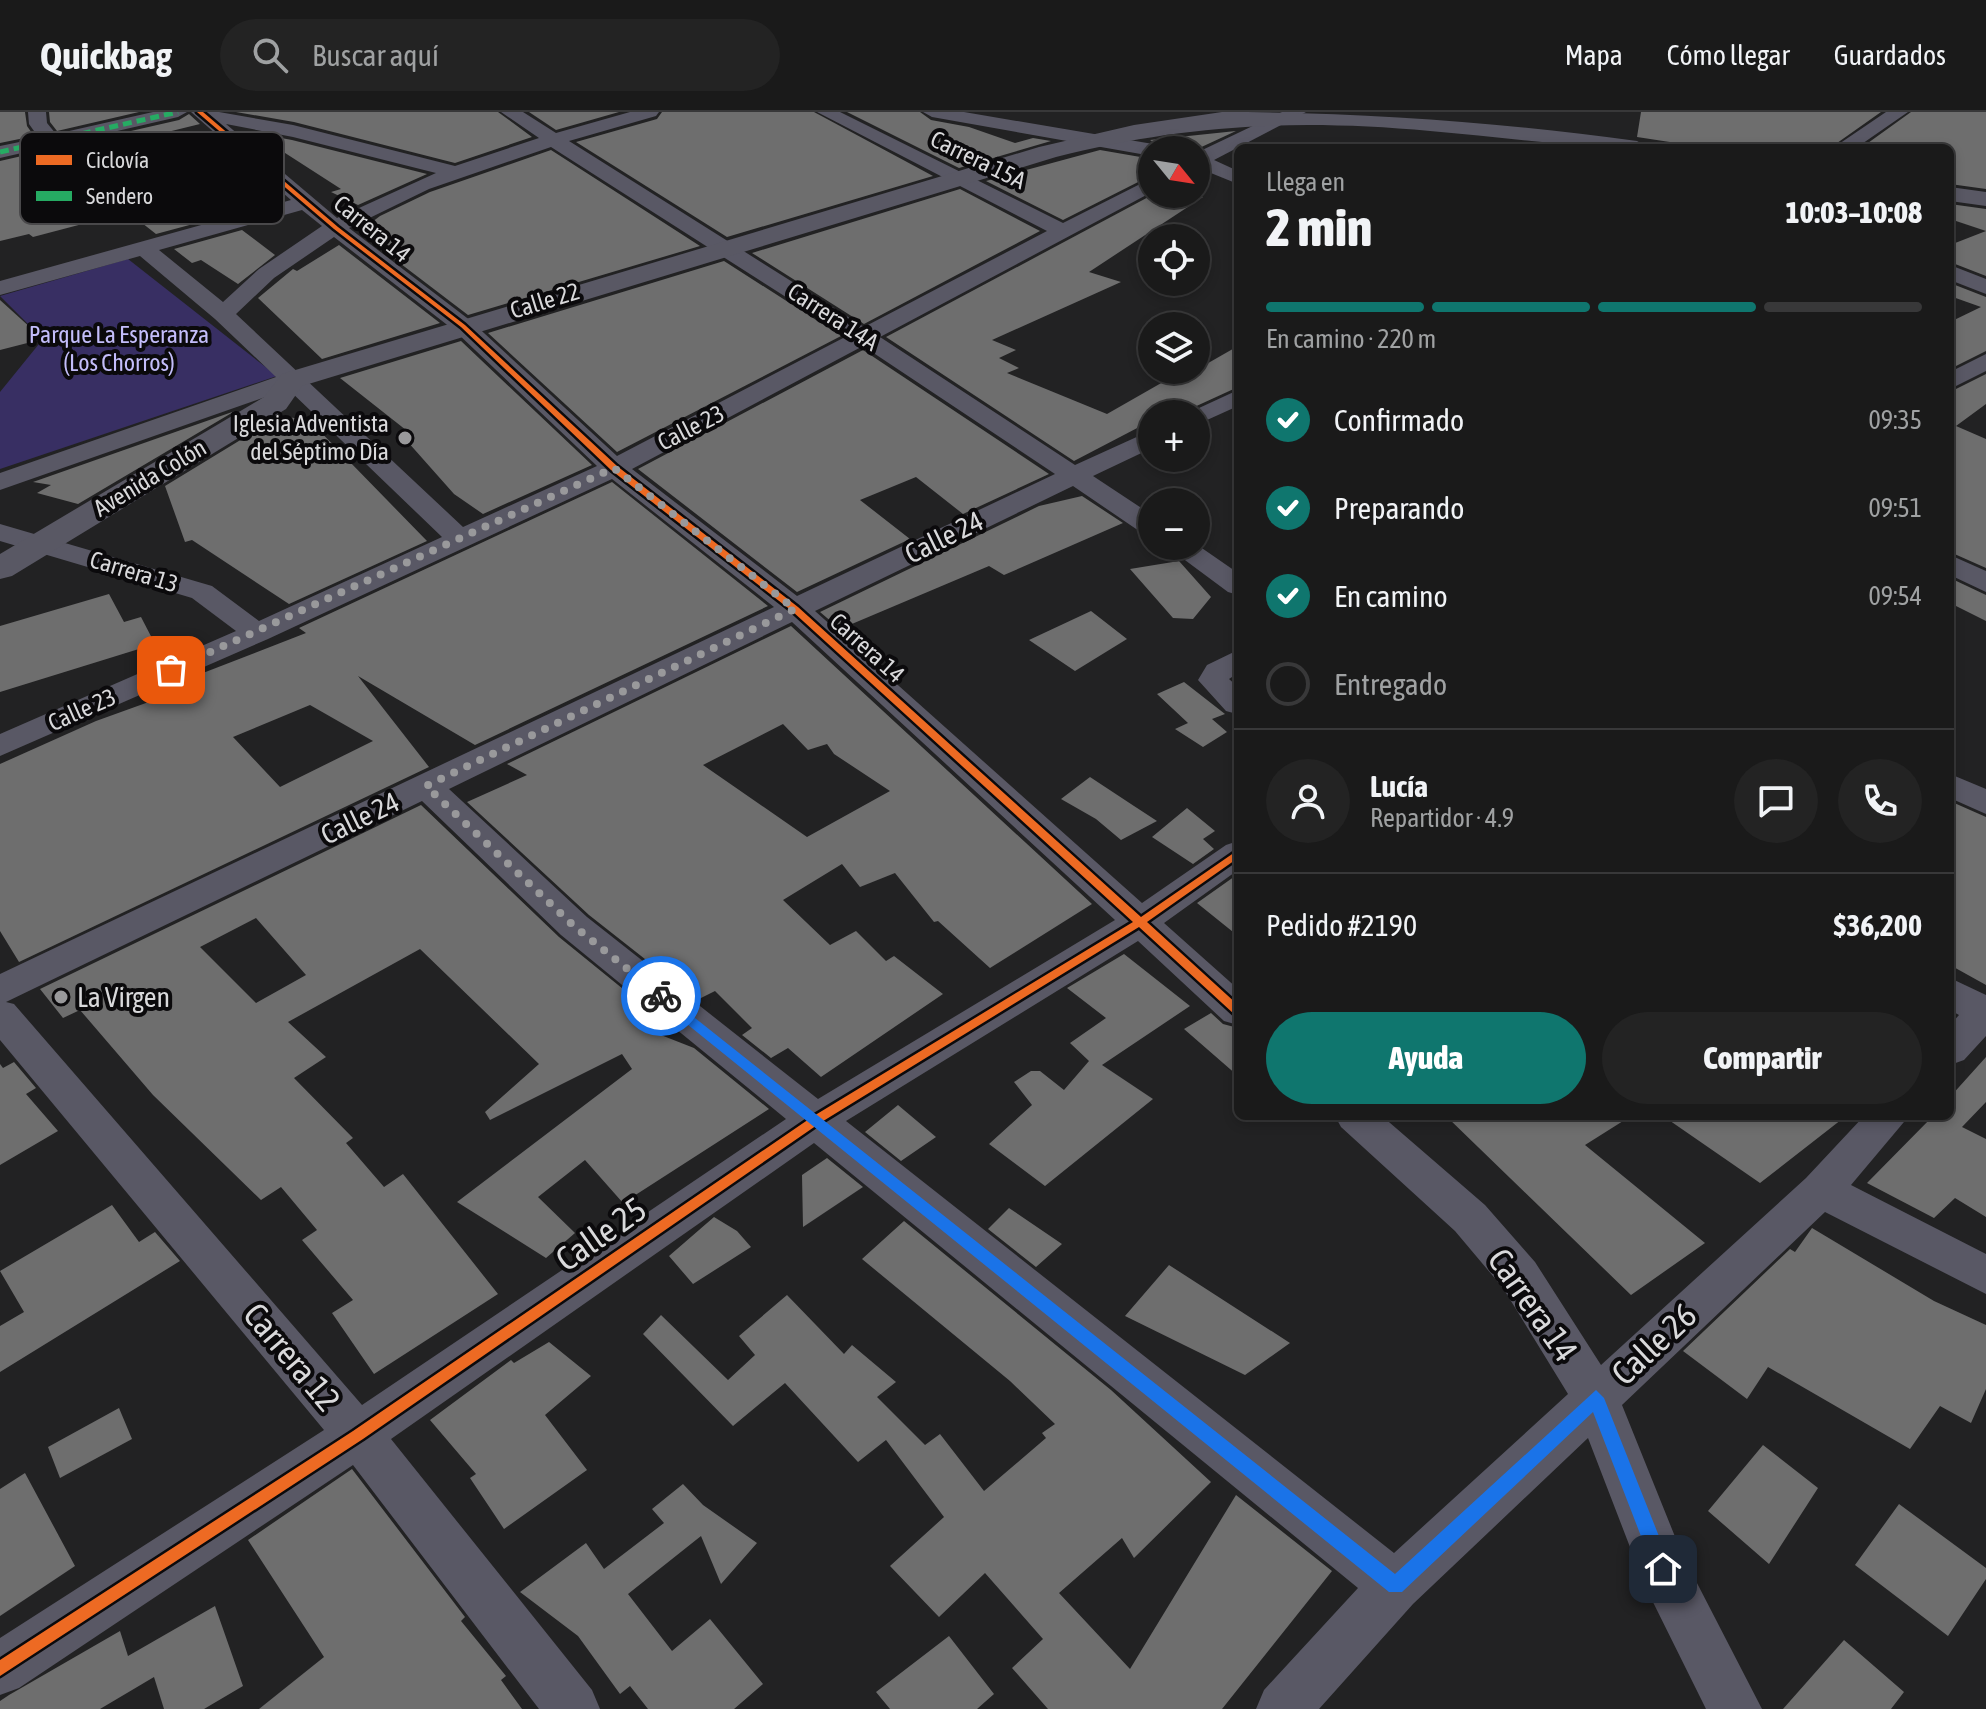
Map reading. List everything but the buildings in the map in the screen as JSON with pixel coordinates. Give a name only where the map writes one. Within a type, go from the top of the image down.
[{"type":"main road","name":"Calle 22","points":[[292,380],[724,247],[1096,138],[1169,125],[1292,115],[1437,121],[1607,144]]},
{"type":"main road","points":[[1954,195],[1986,199]]},
{"type":"main road","name":"Avenida Colón","points":[[0,569],[275,403],[292,380]]},
{"type":"street","points":[[37,112],[38,124],[44,132]]},
{"type":"street","points":[[87,132],[178,112]]},
{"type":"street","name":"Carrera 14A","points":[[510,112],[866,338],[1138,517]]},
{"type":"street","points":[[223,314],[250,285],[336,228],[413,187],[453,171],[650,112]]},
{"type":"street","name":"Carrera 15A","points":[[826,112],[1064,231]]},
{"type":"street","points":[[932,112],[1138,147]]},
{"type":"street","points":[[1849,144],[1899,112]]},
{"type":"street","points":[[202,113],[293,131],[453,171]]},
{"type":"street","name":"Carrera 14","points":[[202,113],[225,132]]},
{"type":"street","points":[[1210,154],[1292,115]]},
{"type":"street","points":[[0,152],[20,147]]},
{"type":"street","points":[[1210,166],[1234,176]]},
{"type":"street","name":"Carrera 14","points":[[284,182],[336,228],[463,326],[614,468],[795,609],[1234,1007]]},
{"type":"street","name":"Calle 23","points":[[0,746],[257,633],[614,468],[866,338],[1138,191]]},
{"type":"street","points":[[284,209],[308,202]]},
{"type":"street","points":[[0,288],[230,224]]},
{"type":"street","points":[[144,248],[223,314],[460,539]]},
{"type":"street","points":[[1954,274],[1986,287]]},
{"type":"street","points":[[1954,380],[1986,361]]},
{"type":"street","name":"Calle 22","points":[[0,482],[292,380]]},
{"type":"street","points":[[1210,411],[1234,399]]},
{"type":"street","points":[[1210,414],[1234,421]]},
{"type":"street","name":"Calle 24","points":[[0,990],[1138,444]]},
{"type":"street","name":"Carrera 13","points":[[0,532],[202,592],[257,633]]},
{"type":"street","points":[[1200,560],[1234,583]]},
{"type":"street","points":[[1954,565],[1986,583]]},
{"type":"street","points":[[1234,662],[1218,672],[1213,680],[1234,701]]},
{"type":"street","points":[[426,786],[574,926],[1395,1586]]},
{"type":"street","points":[[1954,787],[1986,803]]},
{"type":"street","name":"Calle 25","points":[[0,1669],[358,1435],[816,1120],[1139,923],[1234,856]]},
{"type":"street","points":[[1954,994],[1986,1011],[1954,1046]]},
{"type":"street","name":"Carrera 12","points":[[0,1014],[358,1435],[573,1709]]},
{"type":"street","name":"Carrera 14","points":[[1360,1120],[1470,1218],[1519,1275],[1596,1398],[1663,1569],[1735,1709]]},
{"type":"street","name":"Calle 26","points":[[1283,1709],[1395,1586],[1821,1190],[1885,1120]]},
{"type":"street","points":[[1821,1190],[1986,1275]]},
{"type":"green space","name":"Parque La Esperanza (Los Chorros)","points":[[128,259],[277,376],[0,469],[0,392],[43,339],[0,296]]},
{"type":"marked path","points":[[89,132],[178,112]]},
{"type":"marked path","points":[[0,152],[20,148]]},
{"type":"cycle path","points":[[200,112],[223,132]]},
{"type":"cycle path","points":[[284,184],[463,326],[614,468],[795,609],[1234,1007]]},
{"type":"cycle path","points":[[0,1669],[358,1435],[816,1120],[1139,923],[1234,856]]},
{"type":"way so far","points":[[171,670],[614,468],[795,609],[426,786],[574,926],[661,996]]},
{"type":"place","name":"Iglesia Adventista del Séptimo Día","points":[[405,438]]},
{"type":"place","name":"La Virgen","points":[[61,997]]},
{"type":"route","points":[[661,996],[1395,1586],[1596,1398],[1663,1569]]}]
